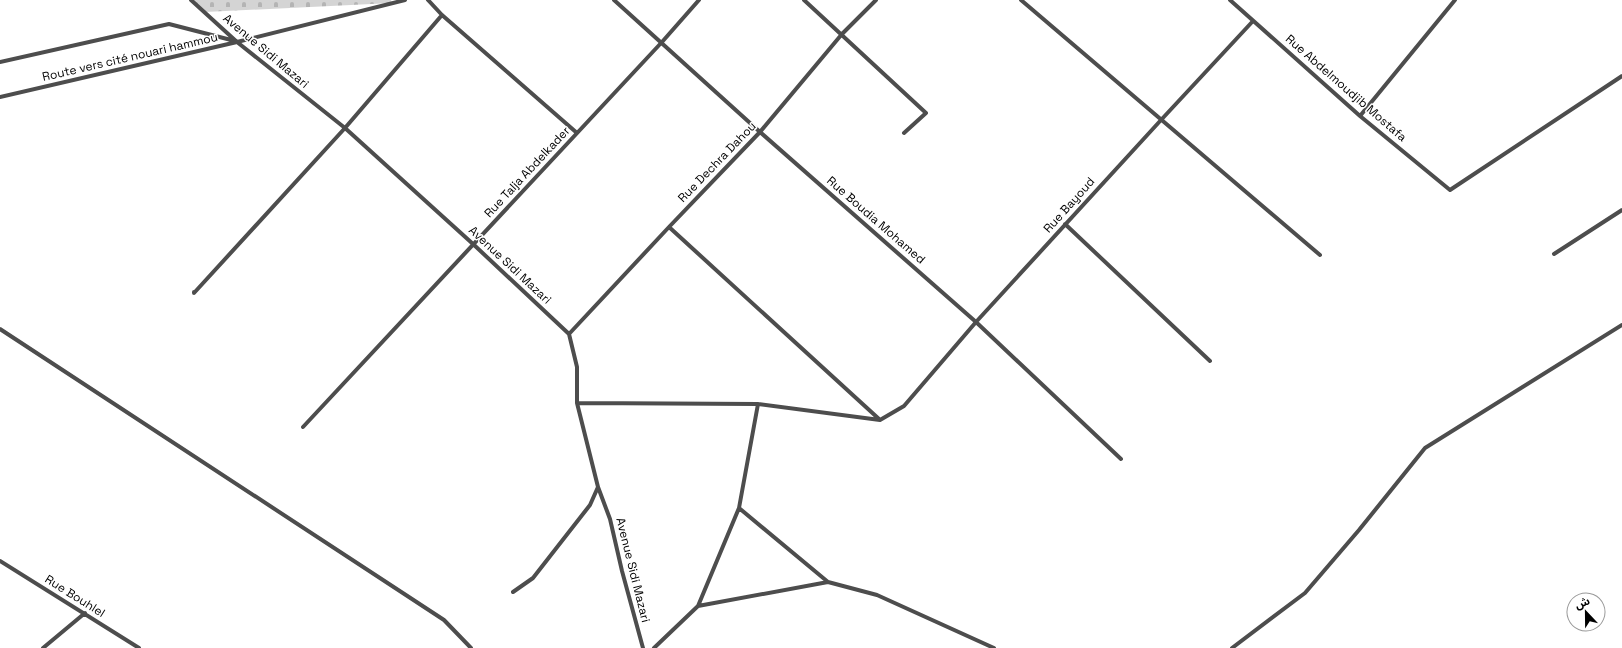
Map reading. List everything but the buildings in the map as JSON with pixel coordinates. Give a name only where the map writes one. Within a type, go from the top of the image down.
[{"type":"street","name":"Avenue Sidi Mazari","points":[[191,0],[237,42],[345,128],[473,244],[568,334],[578,367],[577,403],[598,487],[610,519],[622,571],[643,648]]},
{"type":"street","points":[[237,42],[405,0]]},
{"type":"street","points":[[428,0],[442,15],[577,133]]},
{"type":"street","name":"Rue Boudia Mohamed","points":[[614,0],[760,132],[976,322],[1121,459]]},
{"type":"street","name":"Rue Talja Abdelkader","points":[[303,427],[662,42],[699,0]]},
{"type":"street","points":[[804,0],[926,113],[904,133]]},
{"type":"street","name":"Rue Dechra Dahou","points":[[568,334],[760,132],[842,34],[876,0]]},
{"type":"street","points":[[1021,0],[1320,255]]},
{"type":"street","name":"Rue Abdelmoudjib Mostafa","points":[[1230,0],[1360,116],[1450,190],[1622,76]]},
{"type":"street","points":[[1360,116],[1455,0]]},
{"type":"street","points":[[194,292],[345,128],[442,15]]},
{"type":"street","name":"Rue Bayoud","points":[[880,420],[904,406],[976,322],[1065,224],[1160,120],[1254,21]]},
{"type":"street","name":"Route vers cité nouari hammou","points":[[0,62],[169,24],[237,42]]},
{"type":"street","name":"Route vers cité nouari hammou","points":[[0,97],[237,42]]},
{"type":"street","points":[[1554,254],[1622,210]]},
{"type":"street","points":[[1065,224],[1210,361]]},
{"type":"street","points":[[669,227],[880,420]]},
{"type":"street","points":[[1232,648],[1305,593],[1359,530],[1425,448],[1622,325]]},
{"type":"street","points":[[0,329],[444,620],[472,648]]},
{"type":"street","points":[[577,403],[758,404],[880,420]]},
{"type":"street","points":[[654,648],[698,606],[739,508],[758,404]]},
{"type":"street","points":[[513,592],[533,578],[590,505],[598,487]]},
{"type":"street","points":[[739,508],[828,582],[877,595],[994,648]]},
{"type":"street","name":"Rue Bouhlel","points":[[0,562],[85,613],[139,648]]},
{"type":"street","points":[[698,606],[828,582]]},
{"type":"street","points":[[42,648],[85,613]]},
{"type":"green space","points":[[192,0],[391,0],[392,3],[205,12]]}]
